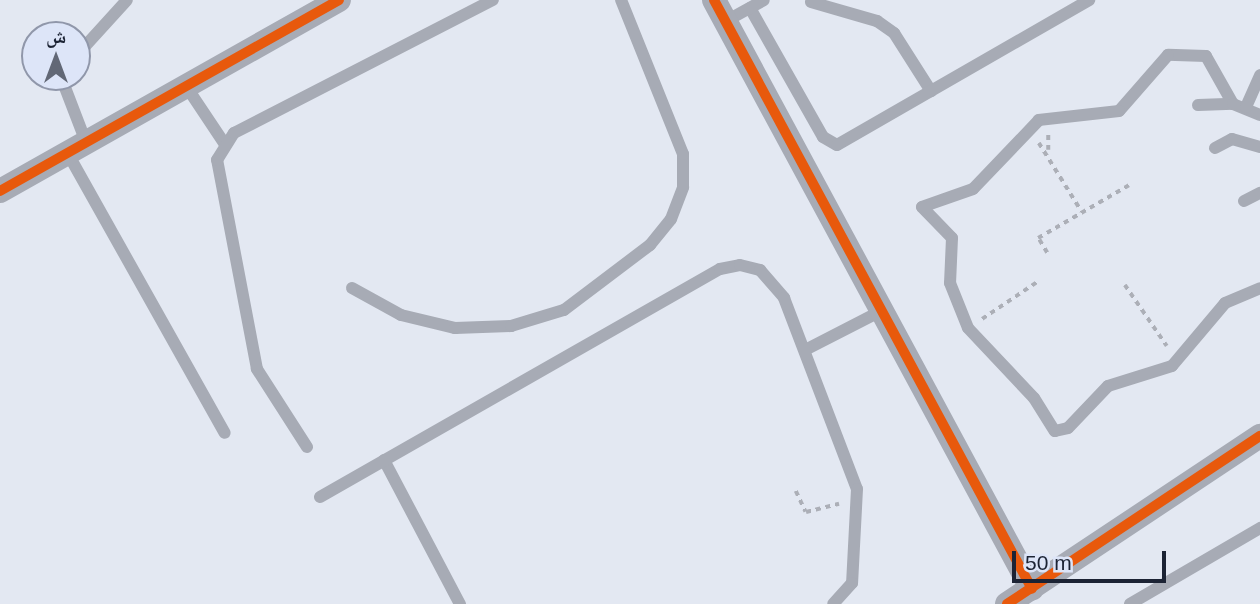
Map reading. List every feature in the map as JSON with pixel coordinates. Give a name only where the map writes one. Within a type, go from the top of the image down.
[{"type":"street","points":[[0,191],[339,0]]},
{"type":"street","points":[[720,11],[881,311],[1017,599],[1260,436]]},
{"type":"lane","points":[[91,40],[127,0]]},
{"type":"lane","points":[[224,143],[493,0]]},
{"type":"lane","points":[[352,288],[401,315],[441,324],[511,326],[564,310],[650,245],[675,208],[683,154],[621,0]]},
{"type":"lane","points":[[808,1],[825,0]]},
{"type":"lane","points":[[720,11],[757,3],[831,144],[931,91],[1087,0]]},
{"type":"lane","points":[[808,1],[885,27],[931,91]]},
{"type":"lane","points":[[1239,106],[1206,56],[1168,55],[1119,111],[1039,120],[973,189],[924,203],[924,212],[953,238],[950,283],[968,328],[1060,432],[1108,386],[1172,366],[1225,303],[1260,288]]},
{"type":"lane","points":[[1239,106],[1260,75]]},
{"type":"lane","points":[[186,86],[224,143],[217,179],[233,219],[237,285],[257,369],[307,447]]},
{"type":"lane","points":[[61,91],[77,147],[225,433]]},
{"type":"lane","points":[[1198,105],[1239,106],[1260,115]]},
{"type":"lane","points":[[1215,148],[1232,139],[1260,146]]},
{"type":"lane","points":[[1244,201],[1260,193]]},
{"type":"lane","points":[[320,497],[720,269],[760,270],[775,283],[807,349],[859,505],[852,583],[833,604]]},
{"type":"lane","points":[[807,349],[881,311]]},
{"type":"lane","points":[[384,460],[460,604]]},
{"type":"lane","points":[[1130,604],[1260,528]]},
{"type":"path","points":[[1048,150],[1082,212]]},
{"type":"path","points":[[1047,253],[1038,238],[1129,185]]},
{"type":"path","points":[[968,328],[1037,282]]},
{"type":"path","points":[[1125,285],[1162,343]]},
{"type":"path","points":[[796,491],[806,512],[830,503],[859,505]]},
{"type":"cycle path","points":[[0,191],[339,0]]},
{"type":"cycle path","points":[[714,0],[1032,589]]},
{"type":"cycle path","points":[[1007,604],[1260,436]]}]
